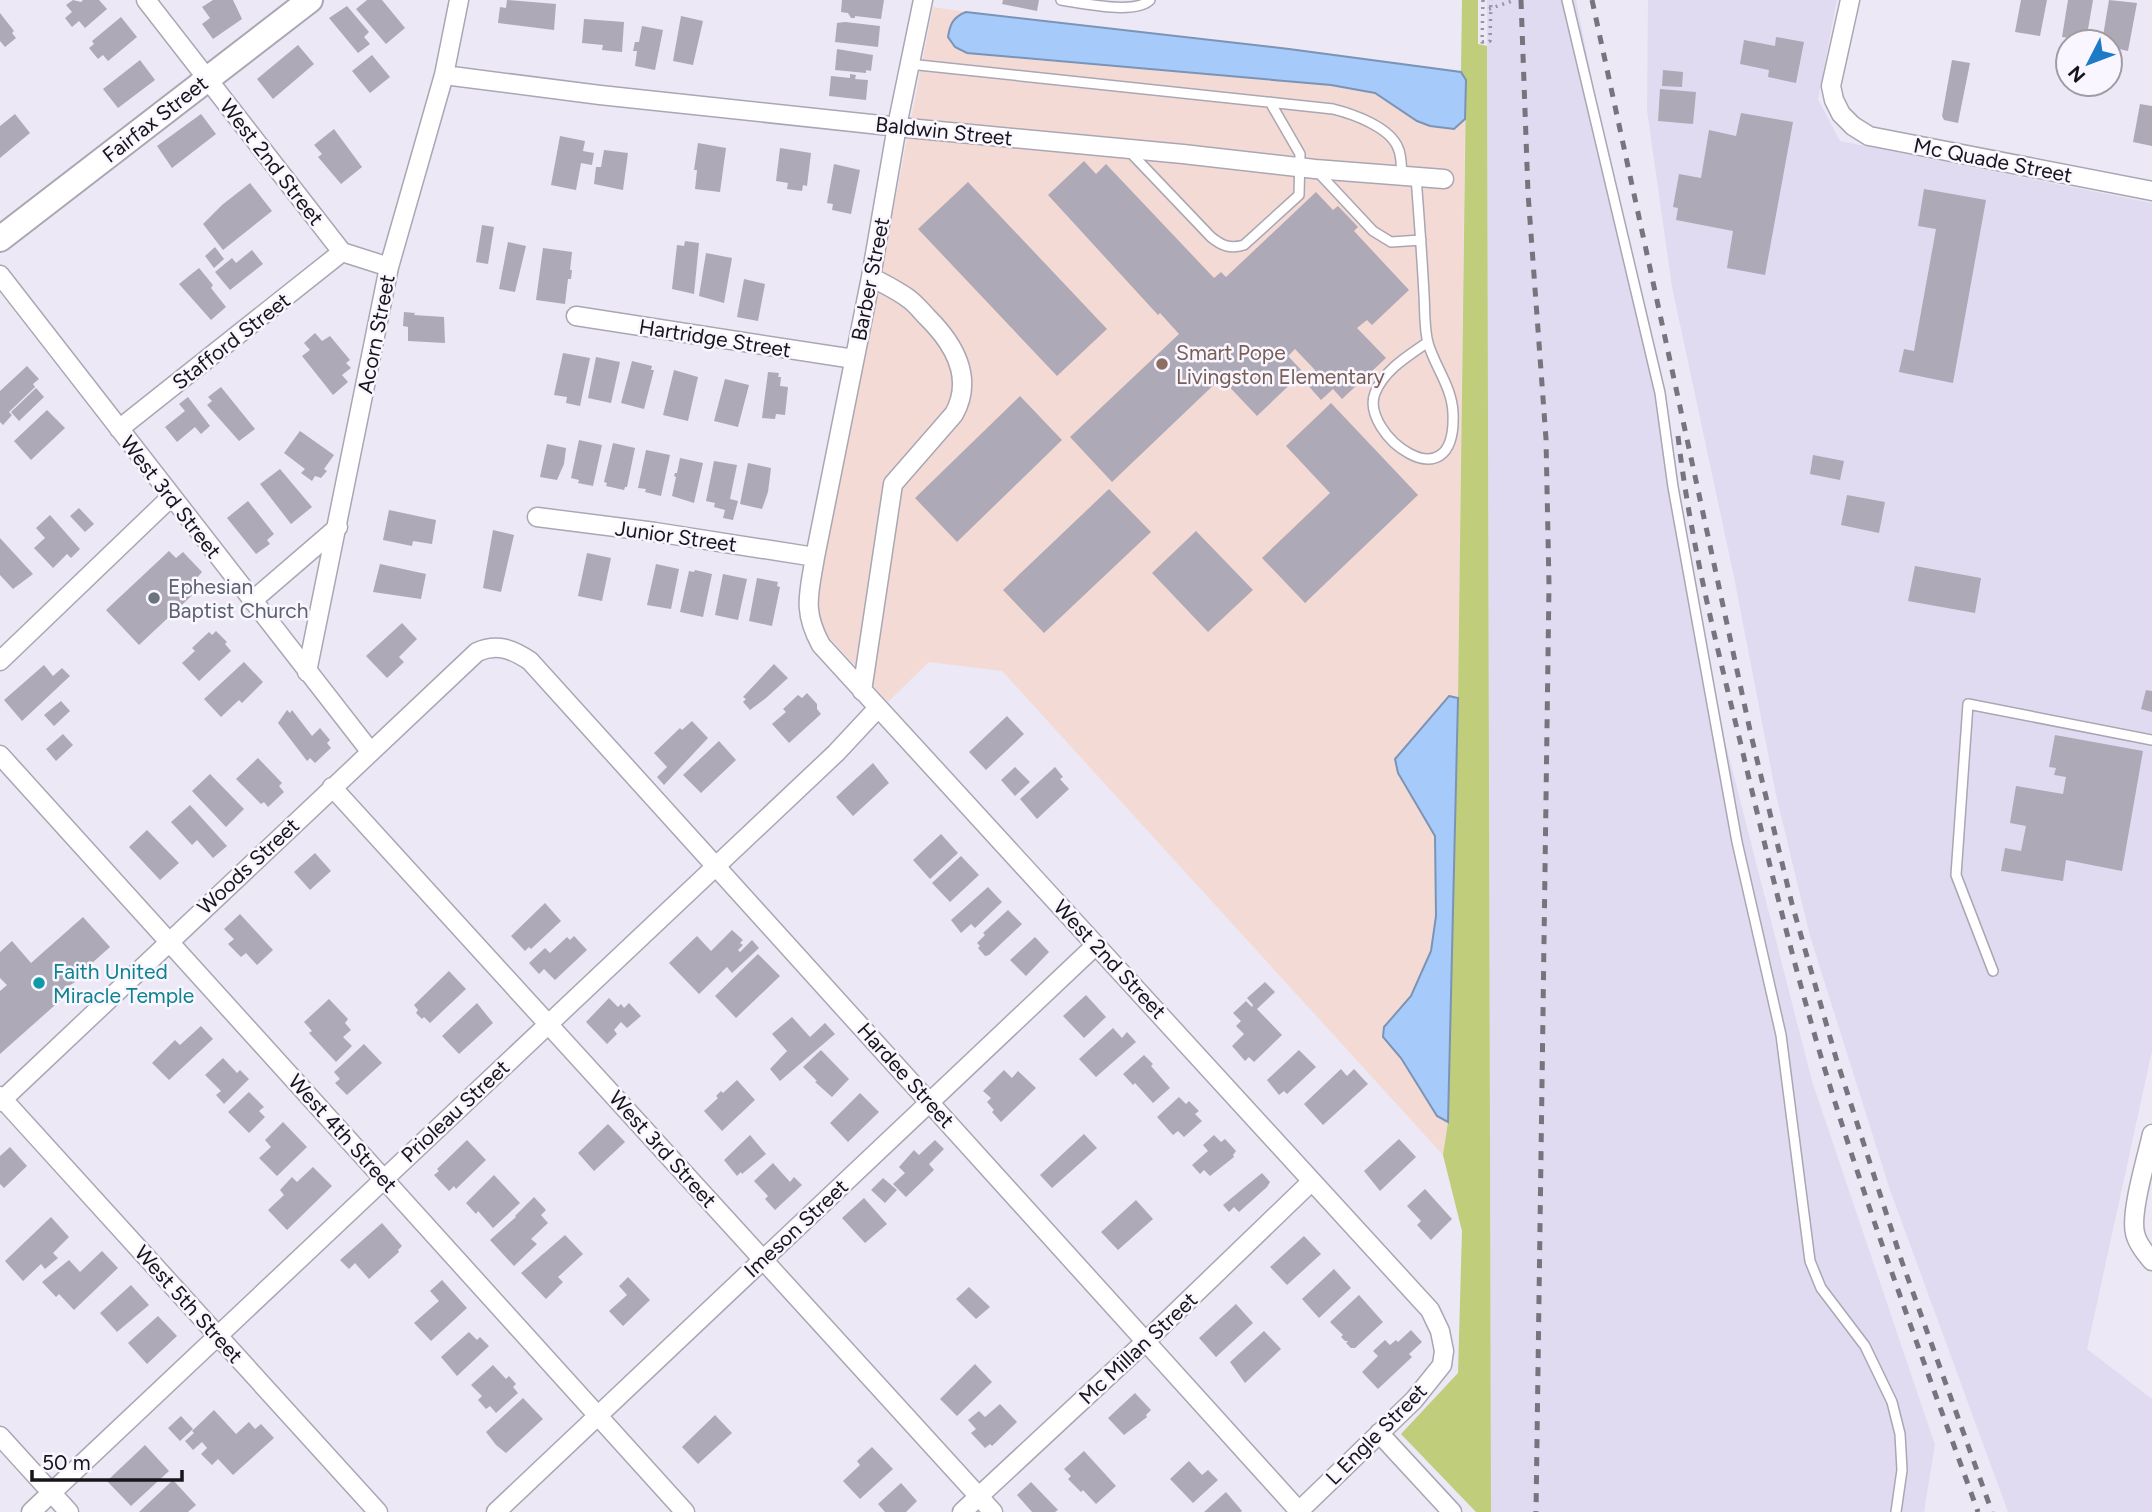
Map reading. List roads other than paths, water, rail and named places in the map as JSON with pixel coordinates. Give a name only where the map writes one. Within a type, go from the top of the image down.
[{"type":"street","name":"West 2nd Street","points":[[146,0],[342,252]]},
{"type":"street","name":"Fairfax Street","points":[[0,239],[310,0]]},
{"type":"street","name":"Acorn Street","points":[[307,672],[388,267],[444,75],[459,0]]},
{"type":"street","name":"Barber Street","points":[[815,557],[923,0]]},
{"type":"street","name":"Mc Quade Street","points":[[1850,0],[1831,86],[1841,114],[1853,126],[1869,136],[2152,191]]},
{"type":"street","name":"Baldwin Street","points":[[444,75],[897,126],[1308,168],[1444,179]]},
{"type":"street","points":[[342,252],[388,267]]},
{"type":"street","name":"Stafford Street","points":[[119,429],[342,252]]},
{"type":"street","name":"West 3rd Street","points":[[0,275],[370,751]]},
{"type":"street","points":[[862,691],[893,484],[954,414],[960,403],[962,384],[958,358],[949,340],[911,300],[871,277]]},
{"type":"street","name":"Hartridge Street","points":[[576,316],[854,359]]},
{"type":"street","points":[[0,662],[171,497]]},
{"type":"street","name":"Junior Street","points":[[537,517],[815,557]]},
{"type":"street","points":[[252,601],[338,527]]},
{"type":"street","name":"West 2nd Street","points":[[815,557],[807,603],[810,625],[821,645],[1430,1310],[1440,1331],[1444,1350]]},
{"type":"street","name":"Woods Street","points":[[1,1099],[477,652],[489,647],[505,648]]},
{"type":"street","name":"Hardee Street","points":[[505,648],[530,661],[1298,1512]]},
{"type":"street","name":"Prioleau Street","points":[[31,1512],[836,753],[878,708]]},
{"type":"street","name":"West 4th Street","points":[[0,755],[685,1512]]},
{"type":"street","name":"West 3rd Street","points":[[332,787],[993,1512]]},
{"type":"street","name":"Imeson Street","points":[[496,1512],[1096,945]]},
{"type":"street","name":"West 5th Street","points":[[1,1099],[378,1512]]},
{"type":"street","points":[[2152,1134],[2134,1215],[2134,1232],[2152,1261]]},
{"type":"street","name":"Mc Millan Street","points":[[962,1512],[1146,1341],[1312,1181]]},
{"type":"street","name":"L Engle Street","points":[[1298,1512],[1433,1378],[1442,1365],[1444,1350]]},
{"type":"street","points":[[1379,1433],[1452,1512]]},
{"type":"street","points":[[0,1436],[69,1512]]},
{"type":"lane","points":[[1061,0],[1112,7],[1143,6],[1149,1]]},
{"type":"lane","points":[[1567,0],[1660,393],[1737,842],[1781,1034],[1810,1261],[1821,1289],[1865,1346],[1892,1402],[1899,1434],[1902,1470],[1896,1512]]},
{"type":"lane","points":[[909,64],[1333,109],[1358,116],[1377,126],[1398,147],[1409,176],[1421,240],[1428,342],[1452,404],[1454,430],[1449,448],[1435,458],[1415,458],[1394,442],[1376,421],[1374,396],[1385,375],[1428,342]]},
{"type":"lane","points":[[1270,102],[1308,168],[1373,231],[1391,242],[1421,240]]},
{"type":"lane","points":[[1128,150],[1211,237],[1221,245],[1233,248],[1244,245],[1299,195],[1308,168]]},
{"type":"lane","points":[[1993,971],[1956,875],[1968,704],[2152,740]]},
{"type":"water","points":[[966,12],[1289,49],[1461,72],[1466,80],[1465,119],[1454,129],[1430,126],[1417,121],[1375,93],[1331,85],[967,53],[955,47],[948,37],[953,22]]},
{"type":"water","points":[[1449,696],[1458,698],[1448,1122],[1437,1116],[1401,1058],[1383,1037],[1384,1027],[1411,996],[1431,951],[1436,916],[1435,836],[1398,773],[1395,759]]},
{"type":"railway","points":[[1521,0],[1528,193],[1546,439],[1549,585],[1536,1512]]},
{"type":"railway","points":[[1592,0],[1751,735],[1792,904],[1836,1058],[1902,1262],[1992,1512]]},
{"type":"railway","points":[[1678,436],[1689,514],[1713,630],[1779,903],[1811,1021],[1877,1231],[1978,1512]]},
{"type":"place","name":"Smart Pope Livingston Elementary","points":[[1162,364]]},
{"type":"place","name":"Ephesian Baptist Church","points":[[154,598]]},
{"type":"place","name":"Faith United Miracle Temple","points":[[39,983]]}]
